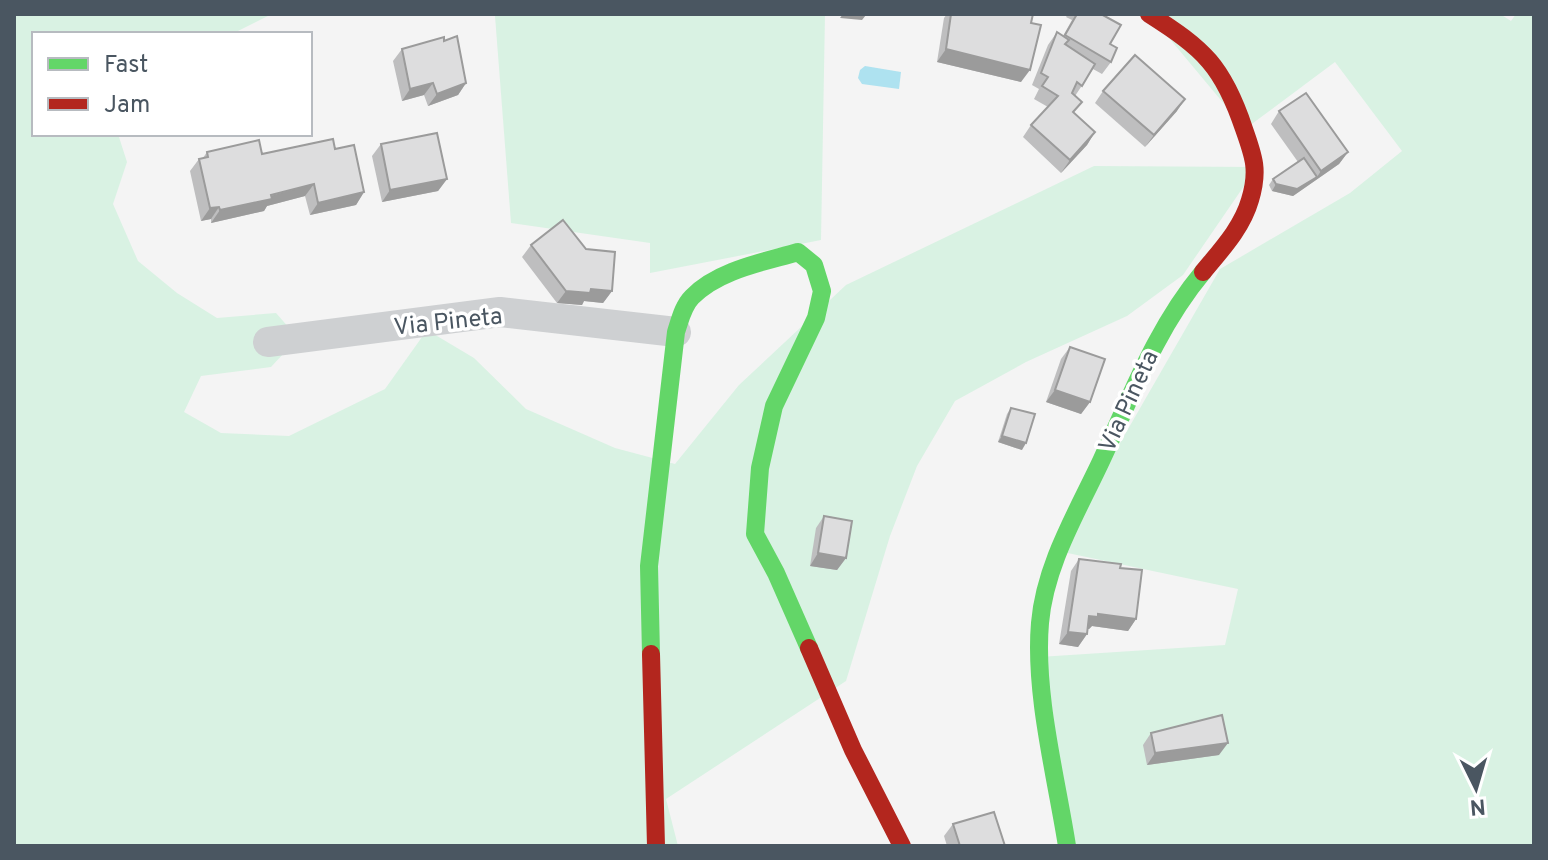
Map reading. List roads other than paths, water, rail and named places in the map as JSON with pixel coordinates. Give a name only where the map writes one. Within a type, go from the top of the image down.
[{"type":"street","name":"Via Pineta","points":[[1067,846],[1039,657],[1040,621],[1050,570],[1165,324],[1234,234],[1250,202],[1257,167],[1233,95],[1216,66],[1190,40],[1149,14]]},
{"type":"street","points":[[656,846],[649,566],[676,332],[690,299],[710,285],[750,267],[798,252],[814,265],[822,291],[816,318],[774,406],[760,468],[755,534],[776,573],[853,750],[902,846]]},
{"type":"street","name":"Via Pineta","points":[[268,342],[500,312],[676,332]]},
{"type":"water","points":[[865,66],[901,72],[899,89],[862,84],[858,78]]}]
